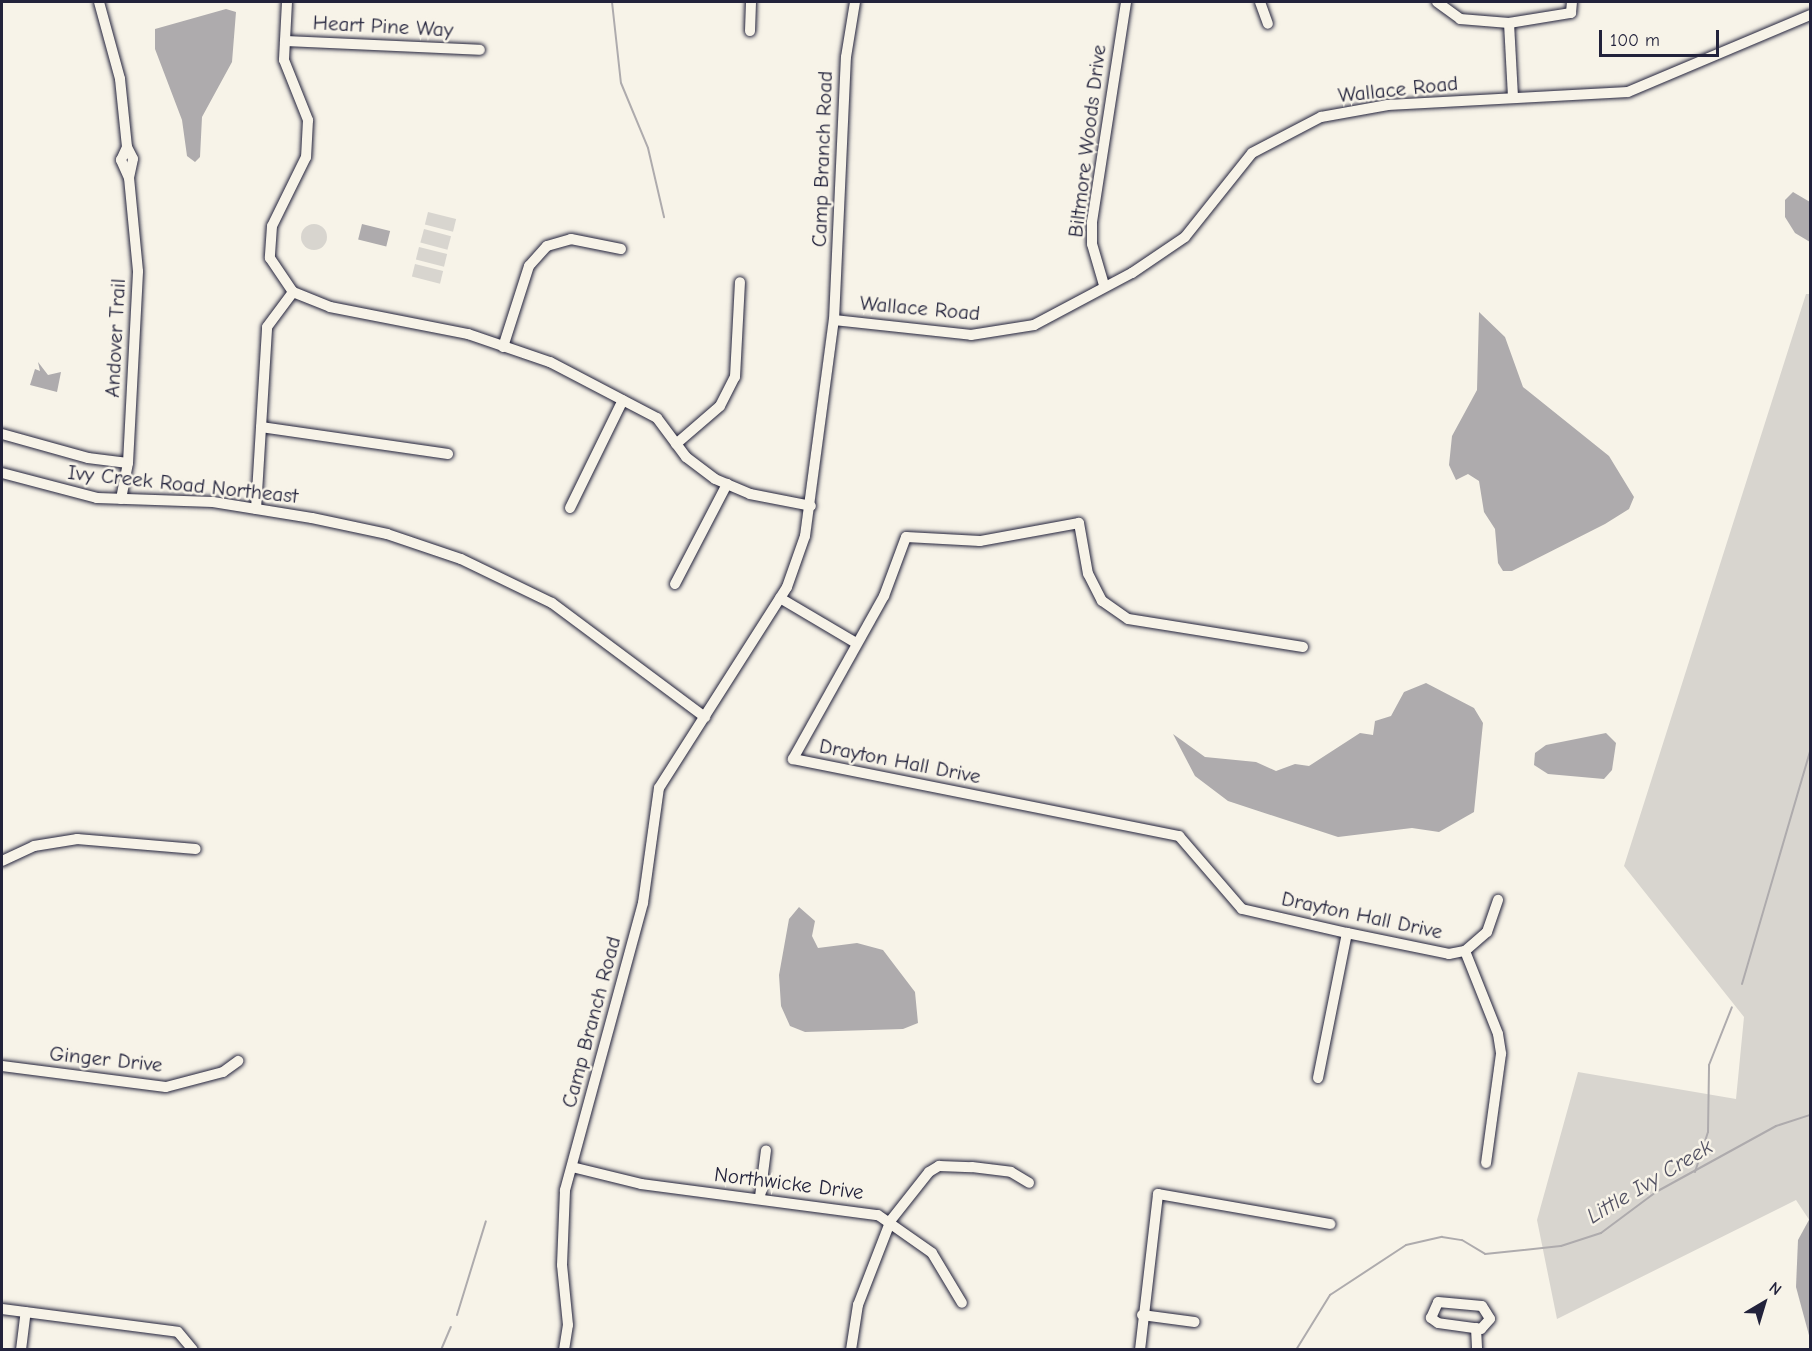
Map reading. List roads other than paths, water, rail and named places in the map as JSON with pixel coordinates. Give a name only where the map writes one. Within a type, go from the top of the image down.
[{"type":"street","name":"Andover Trail","points":[[99,2],[120,80],[127,147],[133,159],[129,178],[138,271],[128,462],[121,499]]},
{"type":"street","points":[[287,2],[284,60],[308,120],[306,157],[272,226],[270,258],[292,292],[330,307],[503,347],[550,362],[657,418],[686,457],[727,484],[812,506]]},
{"type":"street","points":[[750,31],[751,2]]},
{"type":"street","name":"Camp Branch Road","points":[[564,1350],[568,1325],[562,1224],[572,1167],[643,903],[659,788],[780,598],[812,506],[834,320],[846,57],[855,2]]},
{"type":"street","name":"Biltmore Woods Drive","points":[[1104,285],[1092,244],[1092,222],[1126,2]]},
{"type":"street","points":[[1260,2],[1268,24]]},
{"type":"street","points":[[1437,2],[1460,19],[1509,23],[1571,14],[1572,2]]},
{"type":"street","name":"Wallace Road","points":[[834,320],[1001,334],[1034,325],[1104,285],[1132,273],[1201,223],[1234,172],[1269,141],[1332,115],[1388,105],[1513,96],[1628,93],[1810,15]]},
{"type":"street","points":[[1509,23],[1513,96]]},
{"type":"street","name":"Heart Pine Way","points":[[285,41],[480,50]]},
{"type":"street","points":[[503,347],[529,266],[547,246],[571,239],[621,249]]},
{"type":"street","points":[[676,444],[720,406],[735,377],[740,282]]},
{"type":"street","points":[[256,509],[267,327],[292,292]]},
{"type":"street","points":[[570,508],[622,400]]},
{"type":"street","points":[[261,427],[448,454]]},
{"type":"street","points":[[2,434],[88,458],[128,462]]},
{"type":"street","name":"Ivy Creek Road Northeast","points":[[2,473],[121,499],[256,509],[387,534],[461,559],[552,603],[705,717]]},
{"type":"street","points":[[675,584],[727,484]]},
{"type":"street","name":"Drayton Hall Drive","points":[[1303,647],[1128,619],[1102,601],[1088,574],[1079,523],[980,541],[906,537],[884,596],[793,759],[1179,836],[1242,909],[1449,954],[1465,951],[1487,932],[1498,900]]},
{"type":"street","points":[[780,598],[856,644]]},
{"type":"street","points":[[2,861],[34,846],[77,839],[196,849]]},
{"type":"street","points":[[1318,1078],[1347,933]]},
{"type":"street","points":[[1465,951],[1498,1034],[1501,1054],[1486,1163]]},
{"type":"street","name":"Ginger Drive","points":[[2,1066],[166,1087],[223,1072],[238,1061]]},
{"type":"street","points":[[760,1197],[766,1150]]},
{"type":"street","points":[[851,1350],[858,1305],[891,1220],[920,1181],[939,1166],[1011,1172],[1029,1183]]},
{"type":"street","name":"Northwicke Drive","points":[[572,1167],[641,1184],[760,1197],[891,1220],[932,1253],[963,1303]]},
{"type":"street","points":[[1140,1350],[1142,1315],[1158,1194],[1330,1224]]},
{"type":"street","points":[[1438,1302],[1482,1306],[1490,1319],[1476,1328],[1438,1323],[1431,1318],[1432,1310],[1438,1302]]},
{"type":"street","points":[[2,1309],[178,1332],[194,1350]]},
{"type":"street","points":[[21,1350],[26,1312]]},
{"type":"street","points":[[1142,1315],[1195,1322]]},
{"type":"street","points":[[1476,1328],[1477,1350]]},
{"type":"waterway","points":[[612,2],[621,83],[648,148],[664,217]]},
{"type":"waterway","points":[[1742,984],[1810,752]]},
{"type":"waterway","points":[[1695,1172],[1708,1132],[1709,1065],[1732,1007]]},
{"type":"waterway","name":"Little Ivy Creek","points":[[1296,1350],[1330,1295],[1406,1245],[1442,1237],[1462,1240],[1485,1254],[1561,1246],[1601,1233],[1656,1192],[1776,1126],[1810,1115]]},
{"type":"waterway","points":[[457,1315],[486,1221]]},
{"type":"waterway","points":[[441,1350],[451,1327]]}]
